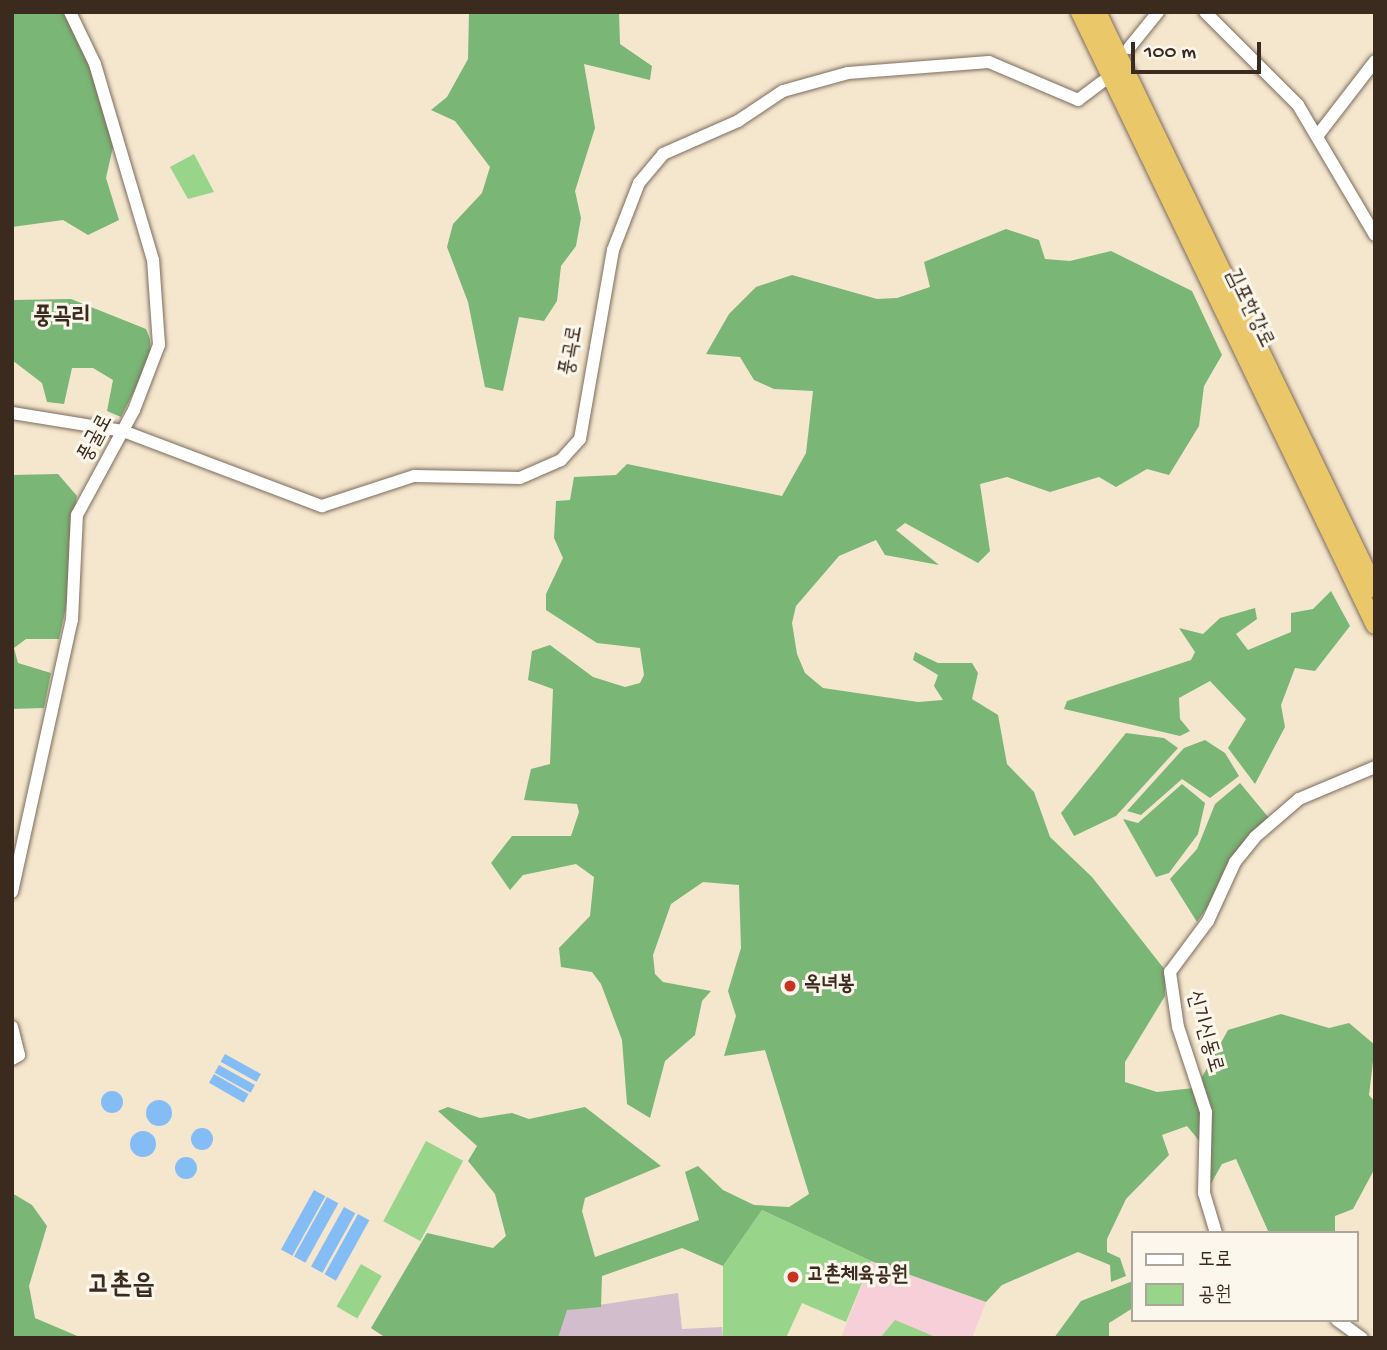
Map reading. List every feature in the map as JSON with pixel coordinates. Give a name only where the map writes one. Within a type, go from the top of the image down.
[{"type":"highway","name":"김포한강로","points":[[1080,12],[1375,625]]},
{"type":"highway","name":"김포한강로","points":[[1097,12],[1375,589]]},
{"type":"street","name":"풍굴로","points":[[12,892],[72,620],[77,515],[123,431],[156,358],[158,288],[95,64],[70,12]]},
{"type":"street","points":[[1129,48],[1158,12]]},
{"type":"street","points":[[1205,12],[1268,72],[1318,135],[1375,235]]},
{"type":"street","points":[[1318,135],[1375,61]]},
{"type":"street","name":"풍곡로","points":[[12,413],[123,431],[322,506],[414,476],[529,475],[561,460],[580,439],[612,250],[639,183],[663,154],[738,121],[783,91],[848,73],[989,62],[1078,100],[1101,82]]},
{"type":"street","name":"신기신동로","points":[[1215,1231],[1205,1193],[1206,1112],[1178,1027],[1170,972],[1208,920],[1249,844],[1299,799],[1375,767]]},
{"type":"street","points":[[12,1027],[19,1055],[12,1059]]},
{"type":"street","points":[[1340,1322],[1362,1338]]},
{"type":"shaded area","points":[[871,1261],[986,1302],[972,1338],[841,1338]]},
{"type":"shaded area","points":[[678,1293],[682,1329],[722,1327],[723,1338],[558,1338],[566,1310]]},
{"type":"green space","points":[[12,12],[65,12],[92,65],[115,138],[106,178],[119,220],[88,235],[63,220],[12,227]]},
{"type":"green space","points":[[469,12],[619,12],[620,44],[652,66],[650,80],[584,64],[595,128],[575,191],[581,218],[576,246],[561,266],[557,301],[544,321],[519,317],[503,391],[485,387],[468,302],[447,247],[453,224],[482,193],[490,167],[455,121],[431,110],[447,97],[468,59]]},
{"type":"green space","points":[[194,154],[214,192],[188,199],[170,167]]},
{"type":"green space","points":[[1006,229],[1039,240],[1045,259],[1070,261],[1111,251],[1192,291],[1222,355],[1204,386],[1199,426],[1169,475],[1147,469],[1116,487],[1099,477],[1050,492],[1007,477],[980,484],[990,551],[978,563],[905,523],[896,530],[939,565],[885,555],[876,540],[839,556],[796,606],[792,623],[797,654],[805,673],[823,688],[918,702],[943,700],[934,686],[938,675],[913,660],[915,652],[938,663],[972,663],[978,673],[972,699],[998,715],[1007,764],[1034,792],[1050,837],[1092,877],[1165,970],[1165,996],[1125,1062],[1125,1082],[1157,1092],[1194,1088],[1201,1105],[1201,1143],[1187,1126],[1162,1135],[1169,1155],[1126,1199],[1107,1239],[1107,1252],[1120,1258],[1126,1276],[1111,1282],[1110,1265],[1078,1252],[1002,1285],[986,1302],[871,1261],[762,1210],[723,1266],[682,1248],[602,1276],[601,1307],[567,1310],[558,1338],[386,1338],[371,1328],[427,1233],[493,1248],[506,1236],[495,1194],[468,1161],[477,1146],[438,1111],[448,1107],[480,1118],[512,1113],[529,1119],[585,1107],[661,1166],[585,1198],[582,1211],[595,1257],[699,1220],[685,1172],[698,1166],[723,1190],[754,1205],[789,1207],[809,1194],[765,1050],[724,1056],[736,1016],[728,991],[741,948],[739,885],[703,882],[671,904],[653,955],[655,974],[663,982],[711,991],[702,1001],[695,1035],[665,1061],[650,1118],[627,1104],[622,1040],[601,984],[592,972],[561,967],[559,948],[590,916],[594,877],[576,864],[523,875],[510,890],[491,863],[512,836],[571,836],[579,812],[577,804],[524,800],[531,769],[550,764],[553,689],[528,680],[532,651],[550,645],[593,677],[625,687],[640,683],[644,675],[640,648],[597,643],[546,610],[546,594],[563,558],[554,538],[556,501],[570,500],[574,477],[616,475],[627,464],[782,496],[806,453],[813,391],[774,389],[754,380],[740,357],[706,354],[729,314],[756,287],[792,275],[877,299],[897,298],[930,287],[924,262]]},
{"type":"green space","points":[[71,299],[146,329],[150,339],[151,358],[121,417],[107,411],[113,380],[93,368],[72,368],[64,404],[47,402],[42,383],[12,360],[12,300]]},
{"type":"green space","points":[[58,474],[77,496],[69,540],[71,585],[59,639],[26,639],[14,648],[18,663],[51,673],[44,708],[12,709],[12,475]]},
{"type":"green space","points":[[1331,591],[1350,626],[1315,671],[1295,668],[1281,705],[1285,727],[1255,784],[1228,748],[1246,719],[1210,681],[1179,698],[1180,719],[1190,731],[1180,736],[1064,709],[1067,701],[1191,660],[1195,652],[1179,628],[1203,634],[1220,618],[1255,608],[1257,619],[1236,634],[1248,650],[1291,632],[1291,613],[1313,609]]},
{"type":"green space","points":[[1126,733],[1164,738],[1178,748],[1116,816],[1074,836],[1061,813]]},
{"type":"green space","points":[[1205,740],[1225,753],[1239,776],[1210,798],[1182,779],[1141,815],[1127,811],[1184,748]]},
{"type":"green space","points":[[1240,783],[1269,818],[1197,922],[1170,879],[1197,849],[1215,804]]},
{"type":"green space","points":[[1182,784],[1205,803],[1198,834],[1169,873],[1156,877],[1123,819],[1138,823]]},
{"type":"green space","points":[[1281,1014],[1329,1028],[1349,1023],[1375,1045],[1369,1095],[1375,1102],[1375,1168],[1353,1209],[1335,1216],[1335,1231],[1268,1231],[1236,1159],[1222,1164],[1209,1187],[1202,1077],[1228,1030]]},
{"type":"green space","points":[[426,1141],[463,1161],[420,1241],[383,1221]]},
{"type":"green space","points":[[12,1193],[32,1205],[47,1226],[29,1286],[35,1318],[82,1338],[12,1338]]},
{"type":"green space","name":"고촌체육공원","points":[[762,1210],[871,1261],[846,1322],[802,1303],[786,1338],[723,1338],[723,1266]]},
{"type":"green space","points":[[361,1264],[382,1276],[357,1318],[337,1306]]},
{"type":"green space","points":[[1132,1281],[1132,1309],[1109,1323],[1109,1338],[1054,1338],[1081,1301]]},
{"type":"green space","points":[[895,1320],[938,1338],[880,1338]]},
{"type":"water","points":[[225,1054],[261,1074],[256,1082],[221,1062]]},
{"type":"water","points":[[219,1065],[255,1085],[250,1093],[215,1073]]},
{"type":"water","points":[[214,1074],[249,1094],[244,1103],[209,1083]]},
{"type":"water","points":[[108,1091],[116,1091],[123,1098],[123,1106],[116,1113],[108,1113],[101,1106],[101,1098]]},
{"type":"water","points":[[159,1100],[168,1104],[172,1113],[168,1122],[159,1126],[150,1122],[146,1113],[150,1104]]},
{"type":"water","points":[[202,1128],[210,1131],[213,1139],[210,1147],[202,1150],[194,1147],[191,1139],[194,1131]]},
{"type":"water","points":[[143,1131],[152,1135],[156,1144],[152,1153],[143,1157],[134,1153],[130,1144],[134,1135]]},
{"type":"water","points":[[186,1157],[194,1160],[197,1168],[194,1176],[186,1179],[178,1176],[175,1168],[178,1160]]},
{"type":"water","points":[[314,1190],[325,1196],[292,1256],[281,1249]]},
{"type":"water","points":[[327,1197],[338,1203],[305,1263],[294,1256]]},
{"type":"water","points":[[344,1207],[355,1213],[322,1273],[311,1266]]},
{"type":"water","points":[[358,1214],[369,1220],[336,1281],[325,1274]]},
{"type":"place","name":"옥녀봉","points":[[790,986]]},
{"type":"place","name":"고촌체육공원","points":[[793,1277]]},
{"type":"district","name":"풍곡리","points":[[62,318]]},
{"type":"district","name":"고촌읍","points":[[121,1287]]}]
